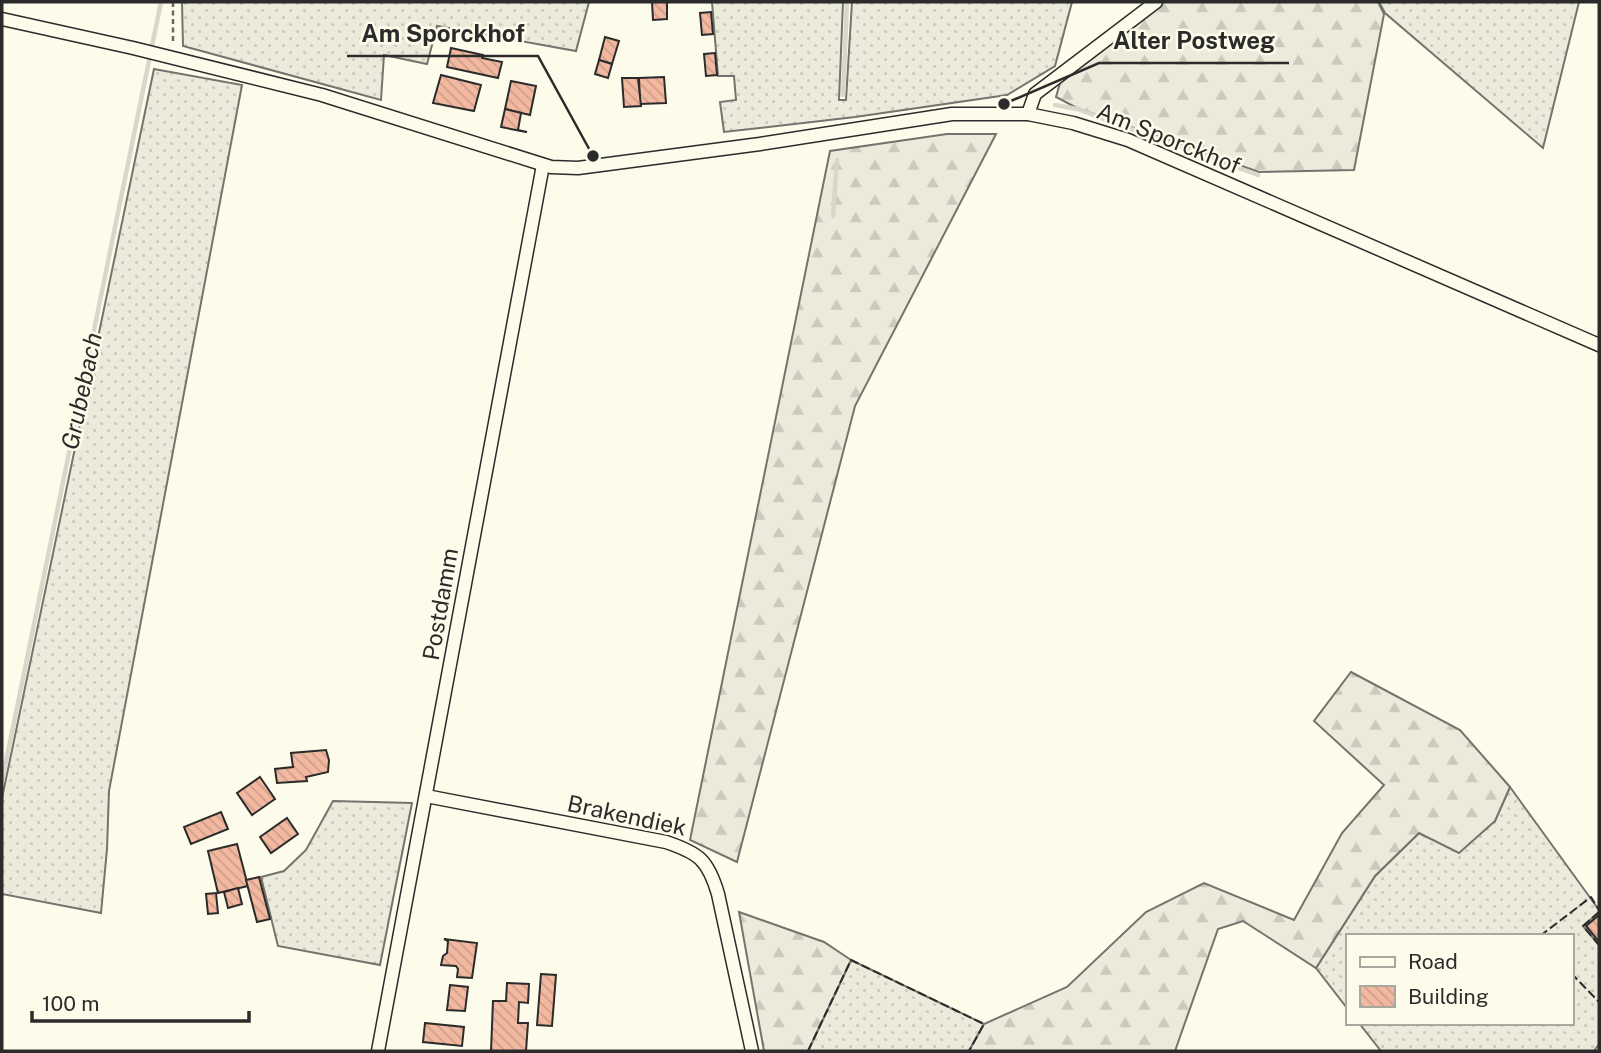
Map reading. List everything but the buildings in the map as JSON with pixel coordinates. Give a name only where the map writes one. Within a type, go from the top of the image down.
[{"type":"street","points":[[1028,114],[1034,94],[1156,2]]},
{"type":"street","name":"Am Sporckhof","points":[[2,19],[169,56],[321,95],[543,165],[578,168],[760,144],[952,114],[1028,114],[1073,123],[1128,140],[1599,345]]},
{"type":"street","name":"Postdamm","points":[[378,1051],[543,165]]},
{"type":"street","name":"Brakendiek","points":[[426,796],[666,842],[690,850],[702,858],[713,875],[718,894],[752,1051]]},
{"type":"path","points":[[169,56],[173,2]]},
{"type":"green space","points":[[182,2],[589,2],[576,51],[437,26],[427,64],[384,55],[381,100],[183,46]]},
{"type":"green space","points":[[712,2],[843,2],[839,100],[846,100],[852,2],[1072,2],[1055,66],[1007,95],[855,117],[724,132],[720,102],[736,100],[734,76],[718,76]]},
{"type":"green space","points":[[1162,2],[1378,2],[1384,14],[1354,170],[1259,172],[1077,108],[1056,97],[1060,83]]},
{"type":"green space","points":[[1379,2],[1579,2],[1543,148],[1385,13]]},
{"type":"green space","points":[[154,69],[242,85],[109,791],[101,913],[2,894],[2,798]]},
{"type":"green space","points":[[947,134],[996,134],[855,406],[737,862],[690,840],[830,151]]},
{"type":"green space","points":[[1351,672],[1460,730],[1510,787],[1495,821],[1459,853],[1419,833],[1375,876],[1316,968],[1243,921],[1218,929],[1175,1051],[969,1051],[984,1024],[1067,987],[1146,912],[1204,883],[1294,920],[1342,833],[1384,785],[1314,721]]},
{"type":"green space","points":[[1510,787],[1599,910],[1583,926],[1599,945],[1599,1044],[1594,1051],[1381,1051],[1361,1025],[1573,1025],[1573,934],[1346,934],[1346,1007],[1316,968],[1375,876],[1419,833],[1459,852],[1495,821]]},
{"type":"green space","points":[[333,801],[412,803],[380,965],[278,946],[261,877],[284,871],[306,850]]},
{"type":"green space","points":[[739,912],[824,942],[851,960],[808,1051],[764,1051]]},
{"type":"green space","points":[[851,960],[984,1024],[969,1051],[808,1051]]},
{"type":"waterway","name":"Grubebach","points":[[2,781],[161,2]]},
{"type":"waterway","points":[[843,95],[847,2]]},
{"type":"waterway","points":[[1055,105],[1077,109],[1258,175]]},
{"type":"waterway","points":[[833,216],[837,160]]},
{"type":"fence","points":[[1543,934],[1591,897],[1599,910]]},
{"type":"fence","points":[[1599,912],[1583,926],[1599,945]]},
{"type":"fence","points":[[808,1051],[851,960],[984,1024],[969,1051]]},
{"type":"fence","points":[[1573,975],[1599,1002]]},
{"type":"place","name":"Alter Postweg","points":[[1004,104]]},
{"type":"place","name":"Am Sporckhof","points":[[593,156]]}]
